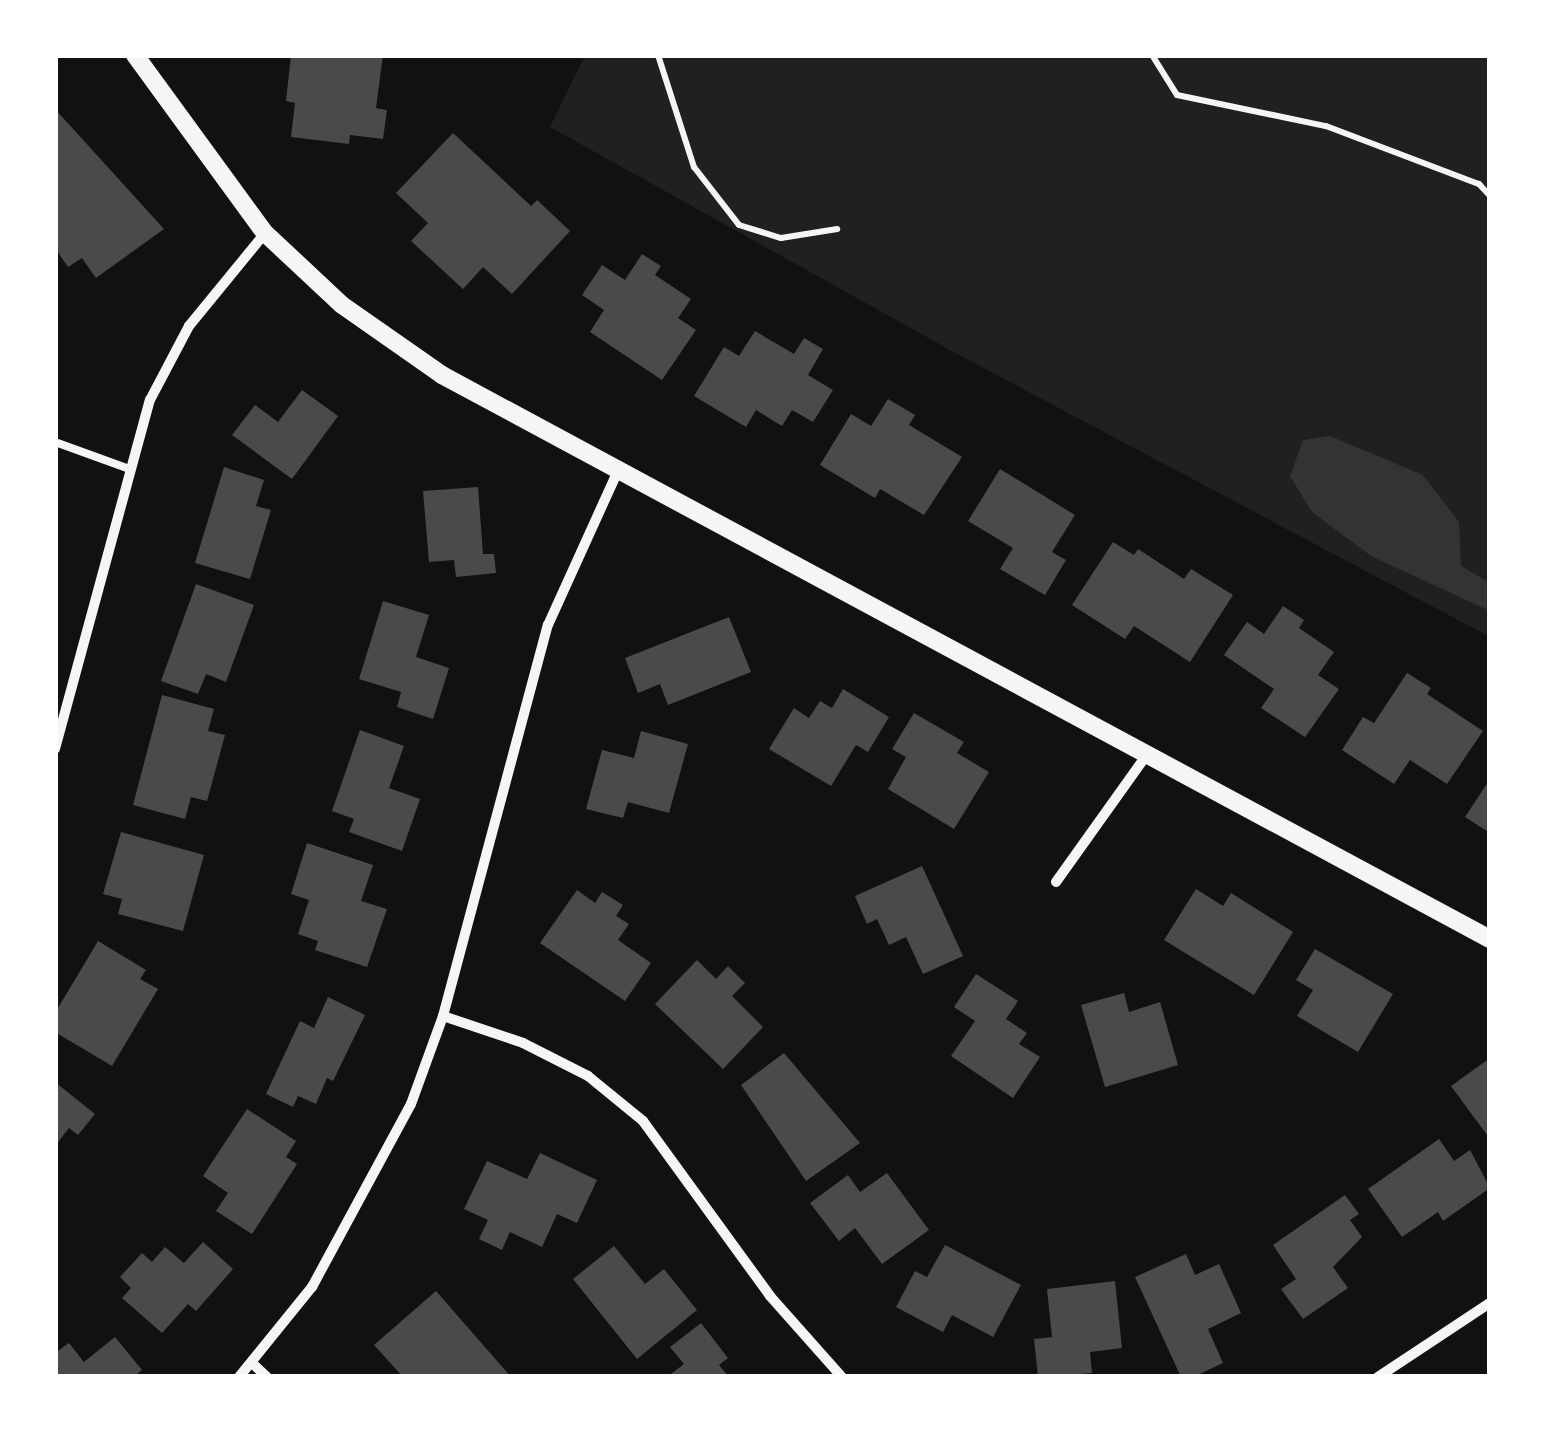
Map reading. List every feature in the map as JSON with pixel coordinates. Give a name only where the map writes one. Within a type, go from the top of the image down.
[{"type":"street","points":[[135,55],[265,233],[342,305],[442,374],[1149,752],[1490,940]]},
{"type":"street","points":[[55,749],[127,468],[150,400],[188,326],[265,233]]},
{"type":"street","points":[[238,1377],[312,1287],[360,1205],[411,1104],[443,1016],[548,625],[618,471]]},
{"type":"street","points":[[1056,882],[1149,752]]},
{"type":"street","points":[[443,1016],[524,1043],[588,1076],[643,1121],[770,1296],[842,1377]]},
{"type":"street","points":[[1378,1377],[1490,1303]]},
{"type":"street","points":[[252,1363],[267,1377]]},
{"type":"lane","points":[[55,442],[127,468]]},
{"type":"path","points":[[658,55],[694,167],[739,225],[781,238],[837,228]]},
{"type":"path","points":[[1152,55],[1177,95],[1326,126],[1479,184],[1490,196]]},
{"type":"shaded area","points":[[585,55],[1490,55],[1490,637],[959,355],[550,127]]},
{"type":"shaded area","points":[[1330,436],[1423,475],[1459,522],[1461,566],[1490,583],[1490,611],[1371,556],[1312,512],[1290,476],[1303,440]]},
{"type":"building","points":[[291,55],[383,55],[376,108],[387,110],[383,139],[350,135],[349,144],[291,137],[295,103],[286,101]]},
{"type":"building","points":[[55,109],[164,229],[96,278],[82,258],[68,267],[55,248]]},
{"type":"building","points":[[453,133],[531,206],[537,200],[570,231],[512,294],[483,267],[463,289],[411,241],[428,223],[396,193]]},
{"type":"building","points":[[642,254],[661,266],[655,275],[691,299],[678,318],[696,330],[662,380],[590,332],[604,310],[582,295],[602,265],[625,280]]},
{"type":"building","points":[[755,331],[794,354],[804,338],[823,349],[808,375],[833,390],[813,422],[792,410],[782,426],[756,410],[746,427],[694,396],[724,347],[739,356]]},
{"type":"building","points":[[302,390],[338,416],[292,479],[232,435],[255,405],[278,422]]},
{"type":"building","points":[[888,399],[915,415],[909,425],[962,457],[924,515],[880,489],[875,498],[820,465],[851,414],[871,426]]},
{"type":"building","points":[[224,467],[264,480],[256,506],[271,510],[250,579],[195,563]]},
{"type":"building","points":[[1000,469],[1075,515],[1052,552],[1066,560],[1045,595],[1000,569],[1013,548],[968,521]]},
{"type":"building","points":[[478,487],[483,554],[494,554],[496,573],[456,577],[454,560],[429,562],[423,491]]},
{"type":"building","points":[[1113,542],[1134,555],[1138,549],[1184,579],[1191,569],[1233,595],[1190,662],[1134,626],[1125,639],[1072,605]]},
{"type":"building","points":[[196,584],[254,605],[226,682],[206,674],[198,694],[161,681]]},
{"type":"building","points":[[383,601],[429,615],[416,657],[449,668],[433,719],[397,707],[401,692],[359,679]]},
{"type":"building","points":[[1283,606],[1304,620],[1299,628],[1334,652],[1318,675],[1339,689],[1305,737],[1261,708],[1274,689],[1224,655],[1247,622],[1264,634]]},
{"type":"building","points":[[729,617],[751,672],[668,705],[660,684],[638,693],[625,658]]},
{"type":"building","points":[[1407,673],[1431,688],[1427,694],[1483,731],[1447,784],[1410,760],[1394,784],[1342,750],[1363,717],[1374,723]]},
{"type":"building","points":[[843,689],[889,717],[868,752],[856,745],[831,786],[769,749],[794,708],[809,718],[820,701],[832,708]]},
{"type":"building","points":[[162,695],[214,709],[208,731],[225,735],[207,801],[191,797],[185,819],[133,805]]},
{"type":"building","points":[[914,713],[964,742],[957,753],[989,772],[954,829],[888,789],[906,757],[892,749]]},
{"type":"building","points":[[360,730],[404,746],[389,788],[420,799],[402,851],[349,832],[354,819],[332,811]]},
{"type":"building","points":[[641,731],[688,744],[669,813],[628,802],[623,818],[586,809],[602,750],[634,758]]},
{"type":"building","points":[[1490,779],[1490,833],[1465,817]]},
{"type":"building","points":[[121,832],[204,855],[183,931],[118,914],[122,899],[103,894]]},
{"type":"building","points":[[307,843],[373,865],[361,901],[387,909],[367,967],[315,950],[318,941],[298,934],[309,900],[291,894]]},
{"type":"building","points":[[922,866],[963,956],[923,974],[906,937],[889,945],[877,919],[867,924],[855,896]]},
{"type":"building","points":[[1196,889],[1223,906],[1231,893],[1293,932],[1254,995],[1164,940]]},
{"type":"building","points":[[577,890],[595,903],[602,892],[623,905],[616,916],[629,924],[618,940],[651,963],[625,1001],[540,943]]},
{"type":"building","points":[[98,941],[146,970],[140,979],[158,989],[112,1066],[55,1032],[55,1013]]},
{"type":"building","points":[[1315,949],[1393,994],[1358,1052],[1297,1016],[1313,990],[1296,980]]},
{"type":"building","points":[[697,960],[716,979],[728,966],[745,983],[732,996],[763,1027],[723,1069],[655,1004]]},
{"type":"building","points":[[976,974],[1018,1001],[1006,1019],[1027,1033],[1019,1044],[1040,1057],[1013,1098],[951,1056],[975,1021],[954,1007]]},
{"type":"building","points":[[1124,993],[1129,1012],[1160,1002],[1178,1065],[1105,1087],[1081,1005]]},
{"type":"building","points":[[328,997],[365,1015],[333,1081],[327,1078],[316,1104],[298,1096],[293,1107],[266,1094],[300,1021],[314,1028]]},
{"type":"building","points":[[784,1053],[860,1143],[806,1181],[741,1085]]},
{"type":"building","points":[[1490,1058],[1490,1139],[1451,1086]]},
{"type":"building","points":[[55,1082],[95,1114],[78,1135],[69,1128],[55,1146]]},
{"type":"building","points":[[247,1109],[296,1141],[286,1157],[297,1164],[252,1234],[216,1211],[228,1193],[203,1176]]},
{"type":"building","points":[[1439,1139],[1454,1161],[1470,1150],[1490,1188],[1443,1221],[1438,1212],[1402,1237],[1368,1189]]},
{"type":"building","points":[[540,1153],[597,1180],[577,1223],[557,1214],[542,1247],[510,1232],[502,1250],[479,1239],[488,1220],[464,1209],[487,1161],[527,1179]]},
{"type":"building","points":[[887,1173],[929,1230],[882,1264],[855,1228],[839,1241],[810,1203],[848,1175],[860,1192]]},
{"type":"building","points":[[1345,1195],[1359,1214],[1350,1220],[1362,1237],[1333,1267],[1348,1288],[1303,1319],[1281,1289],[1296,1279],[1273,1245]]},
{"type":"building","points":[[203,1242],[233,1269],[196,1311],[188,1304],[162,1333],[122,1298],[131,1288],[120,1277],[142,1253],[152,1262],[165,1247],[184,1263]]},
{"type":"building","points":[[945,1245],[1021,1285],[993,1337],[952,1315],[943,1332],[896,1307],[915,1271],[927,1277]]},
{"type":"building","points":[[614,1246],[645,1284],[664,1269],[697,1310],[637,1359],[573,1279]]},
{"type":"building","points":[[1186,1254],[1195,1275],[1219,1264],[1241,1313],[1208,1329],[1223,1363],[1193,1377],[1181,1377],[1135,1277]]},
{"type":"building","points":[[1115,1281],[1122,1348],[1090,1352],[1092,1373],[1038,1377],[1034,1339],[1052,1337],[1047,1289]]},
{"type":"building","points":[[436,1291],[511,1377],[403,1377],[374,1345]]},
{"type":"building","points":[[701,1323],[728,1358],[719,1365],[729,1377],[667,1377],[684,1364],[670,1347]]},
{"type":"building","points":[[115,1337],[142,1370],[133,1377],[55,1377],[55,1353],[69,1343],[84,1362]]}]
